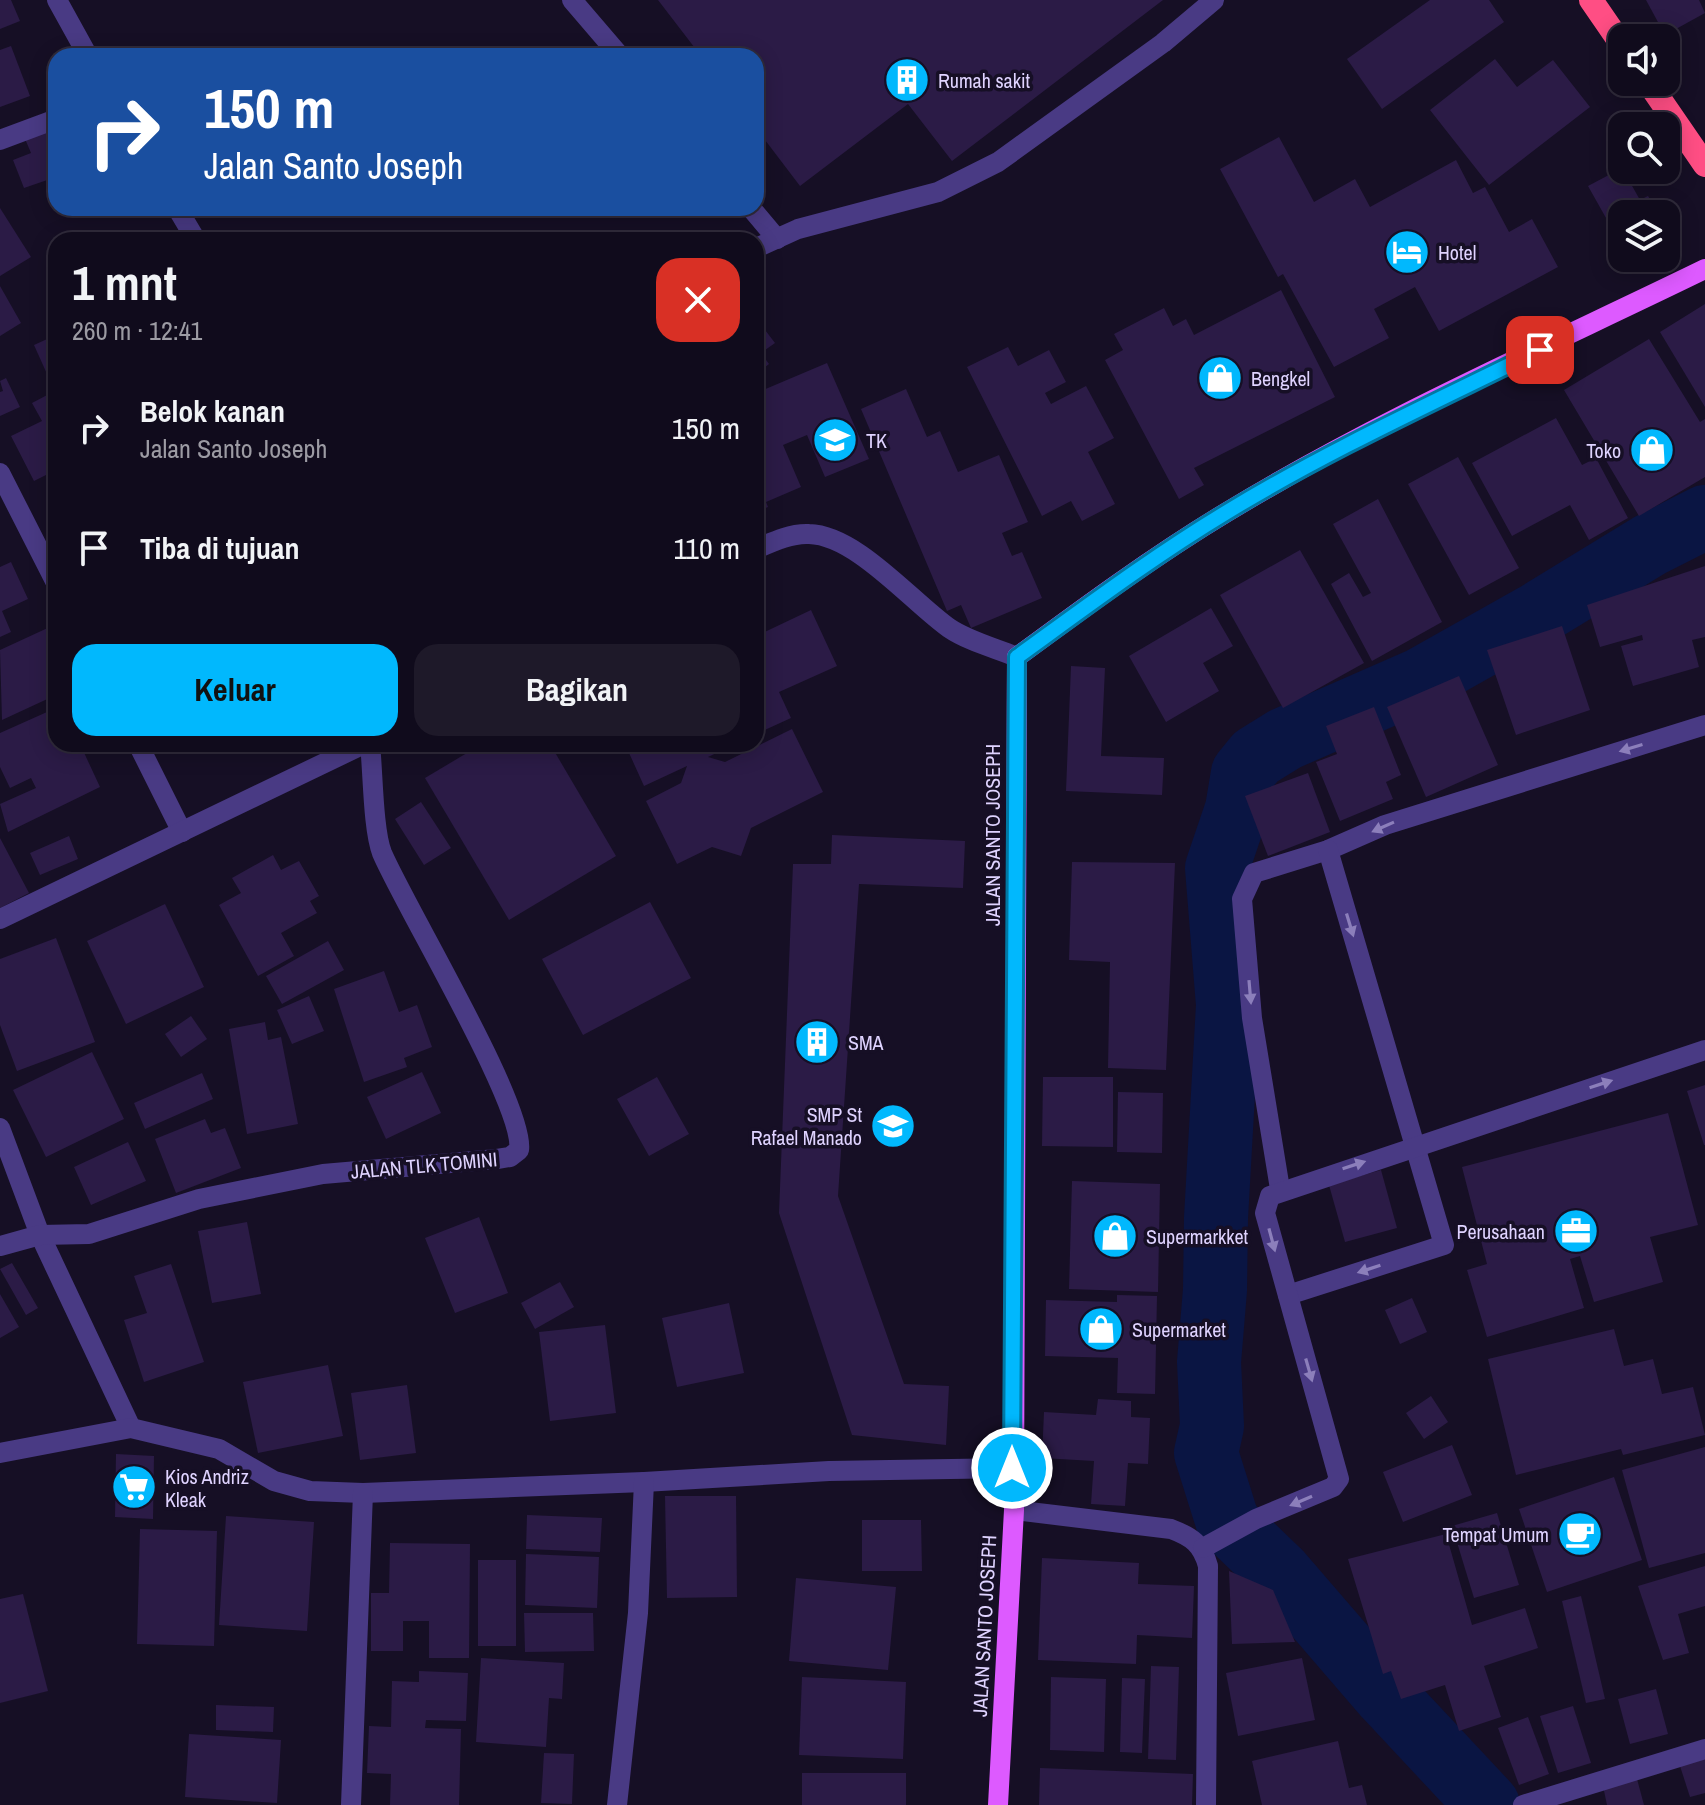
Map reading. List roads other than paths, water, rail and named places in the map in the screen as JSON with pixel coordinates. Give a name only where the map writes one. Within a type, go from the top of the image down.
[{"type":"highway","points":[[1591,0],[1608,25]]},
{"type":"highway","points":[[1658,96],[1702,154]]},
{"type":"main road","points":[[1017,657],[1127,576],[1228,511],[1332,454],[1705,269]]},
{"type":"main road","name":"JALAN SANTO JOSEPH","points":[[998,1805],[1014,1510],[1017,657]]},
{"type":"street","points":[[57,0],[84,48]]},
{"type":"street","points":[[572,0],[613,48]]},
{"type":"street","points":[[764,245],[798,229],[938,192],[998,162],[1163,43],[1214,0]]},
{"type":"street","points":[[0,140],[48,122]]},
{"type":"street","points":[[758,216],[777,239]]},
{"type":"street","points":[[0,473],[48,567]]},
{"type":"street","points":[[764,546],[788,537],[809,534],[834,540],[862,556],[952,630],[1017,657]]},
{"type":"street","points":[[1280,1189],[1252,1018],[1242,899],[1254,873],[1328,850],[1385,825],[1705,725]]},
{"type":"street","points":[[142,752],[182,832]]},
{"type":"street","points":[[0,919],[347,752]]},
{"type":"street","name":"JALAN TLK TOMINI","points":[[40,1235],[89,1234],[199,1199],[323,1174],[497,1159],[510,1157],[519,1150],[516,1123],[475,1033],[381,850],[371,752]]},
{"type":"street","points":[[1288,1295],[1444,1245],[1328,850]]},
{"type":"street","points":[[1207,1546],[1256,1519],[1333,1487],[1339,1479],[1265,1213],[1270,1196],[1280,1189],[1705,1050]]},
{"type":"street","points":[[0,1128],[40,1235],[131,1428]]},
{"type":"street","points":[[0,1246],[40,1235]]},
{"type":"street","points":[[0,1453],[131,1428],[219,1449],[274,1481],[310,1491],[363,1493],[829,1471],[1012,1468]]},
{"type":"street","points":[[617,1805],[638,1613],[644,1482]]},
{"type":"street","points":[[351,1805],[363,1493]]},
{"type":"street","points":[[1014,1510],[1171,1529],[1207,1546]]},
{"type":"street","points":[[1206,1805],[1207,1546]]},
{"type":"street","points":[[1523,1805],[1705,1749]]},
{"type":"waterway","points":[[1488,1805],[1386,1696],[1279,1572],[1228,1523],[1206,1453],[1212,1426],[1209,1362],[1228,1005],[1217,868],[1237,809],[1243,773],[1256,757],[1285,739],[1422,679],[1534,616],[1650,545],[1705,517]]},
{"type":"place","name":"Rumah sakit","points":[[907,80]]},
{"type":"place","name":"Hotel","points":[[1407,252]]},
{"type":"place","name":"Bengkel","points":[[1220,378]]},
{"type":"place","name":"TK","points":[[835,440]]},
{"type":"place","name":"Toko","points":[[1652,450]]},
{"type":"place","name":"SMA","points":[[817,1042]]},
{"type":"place","name":"SMP St Rafael Manado","points":[[893,1126]]},
{"type":"place","name":"Perusahaan","points":[[1576,1231]]},
{"type":"place","name":"Supermarkket","points":[[1115,1236]]},
{"type":"place","name":"Supermarket","points":[[1101,1329]]},
{"type":"place","name":"Kios Andriz Kleak","points":[[134,1487]]},
{"type":"place","name":"Tempat Umum","points":[[1580,1534]]}]
